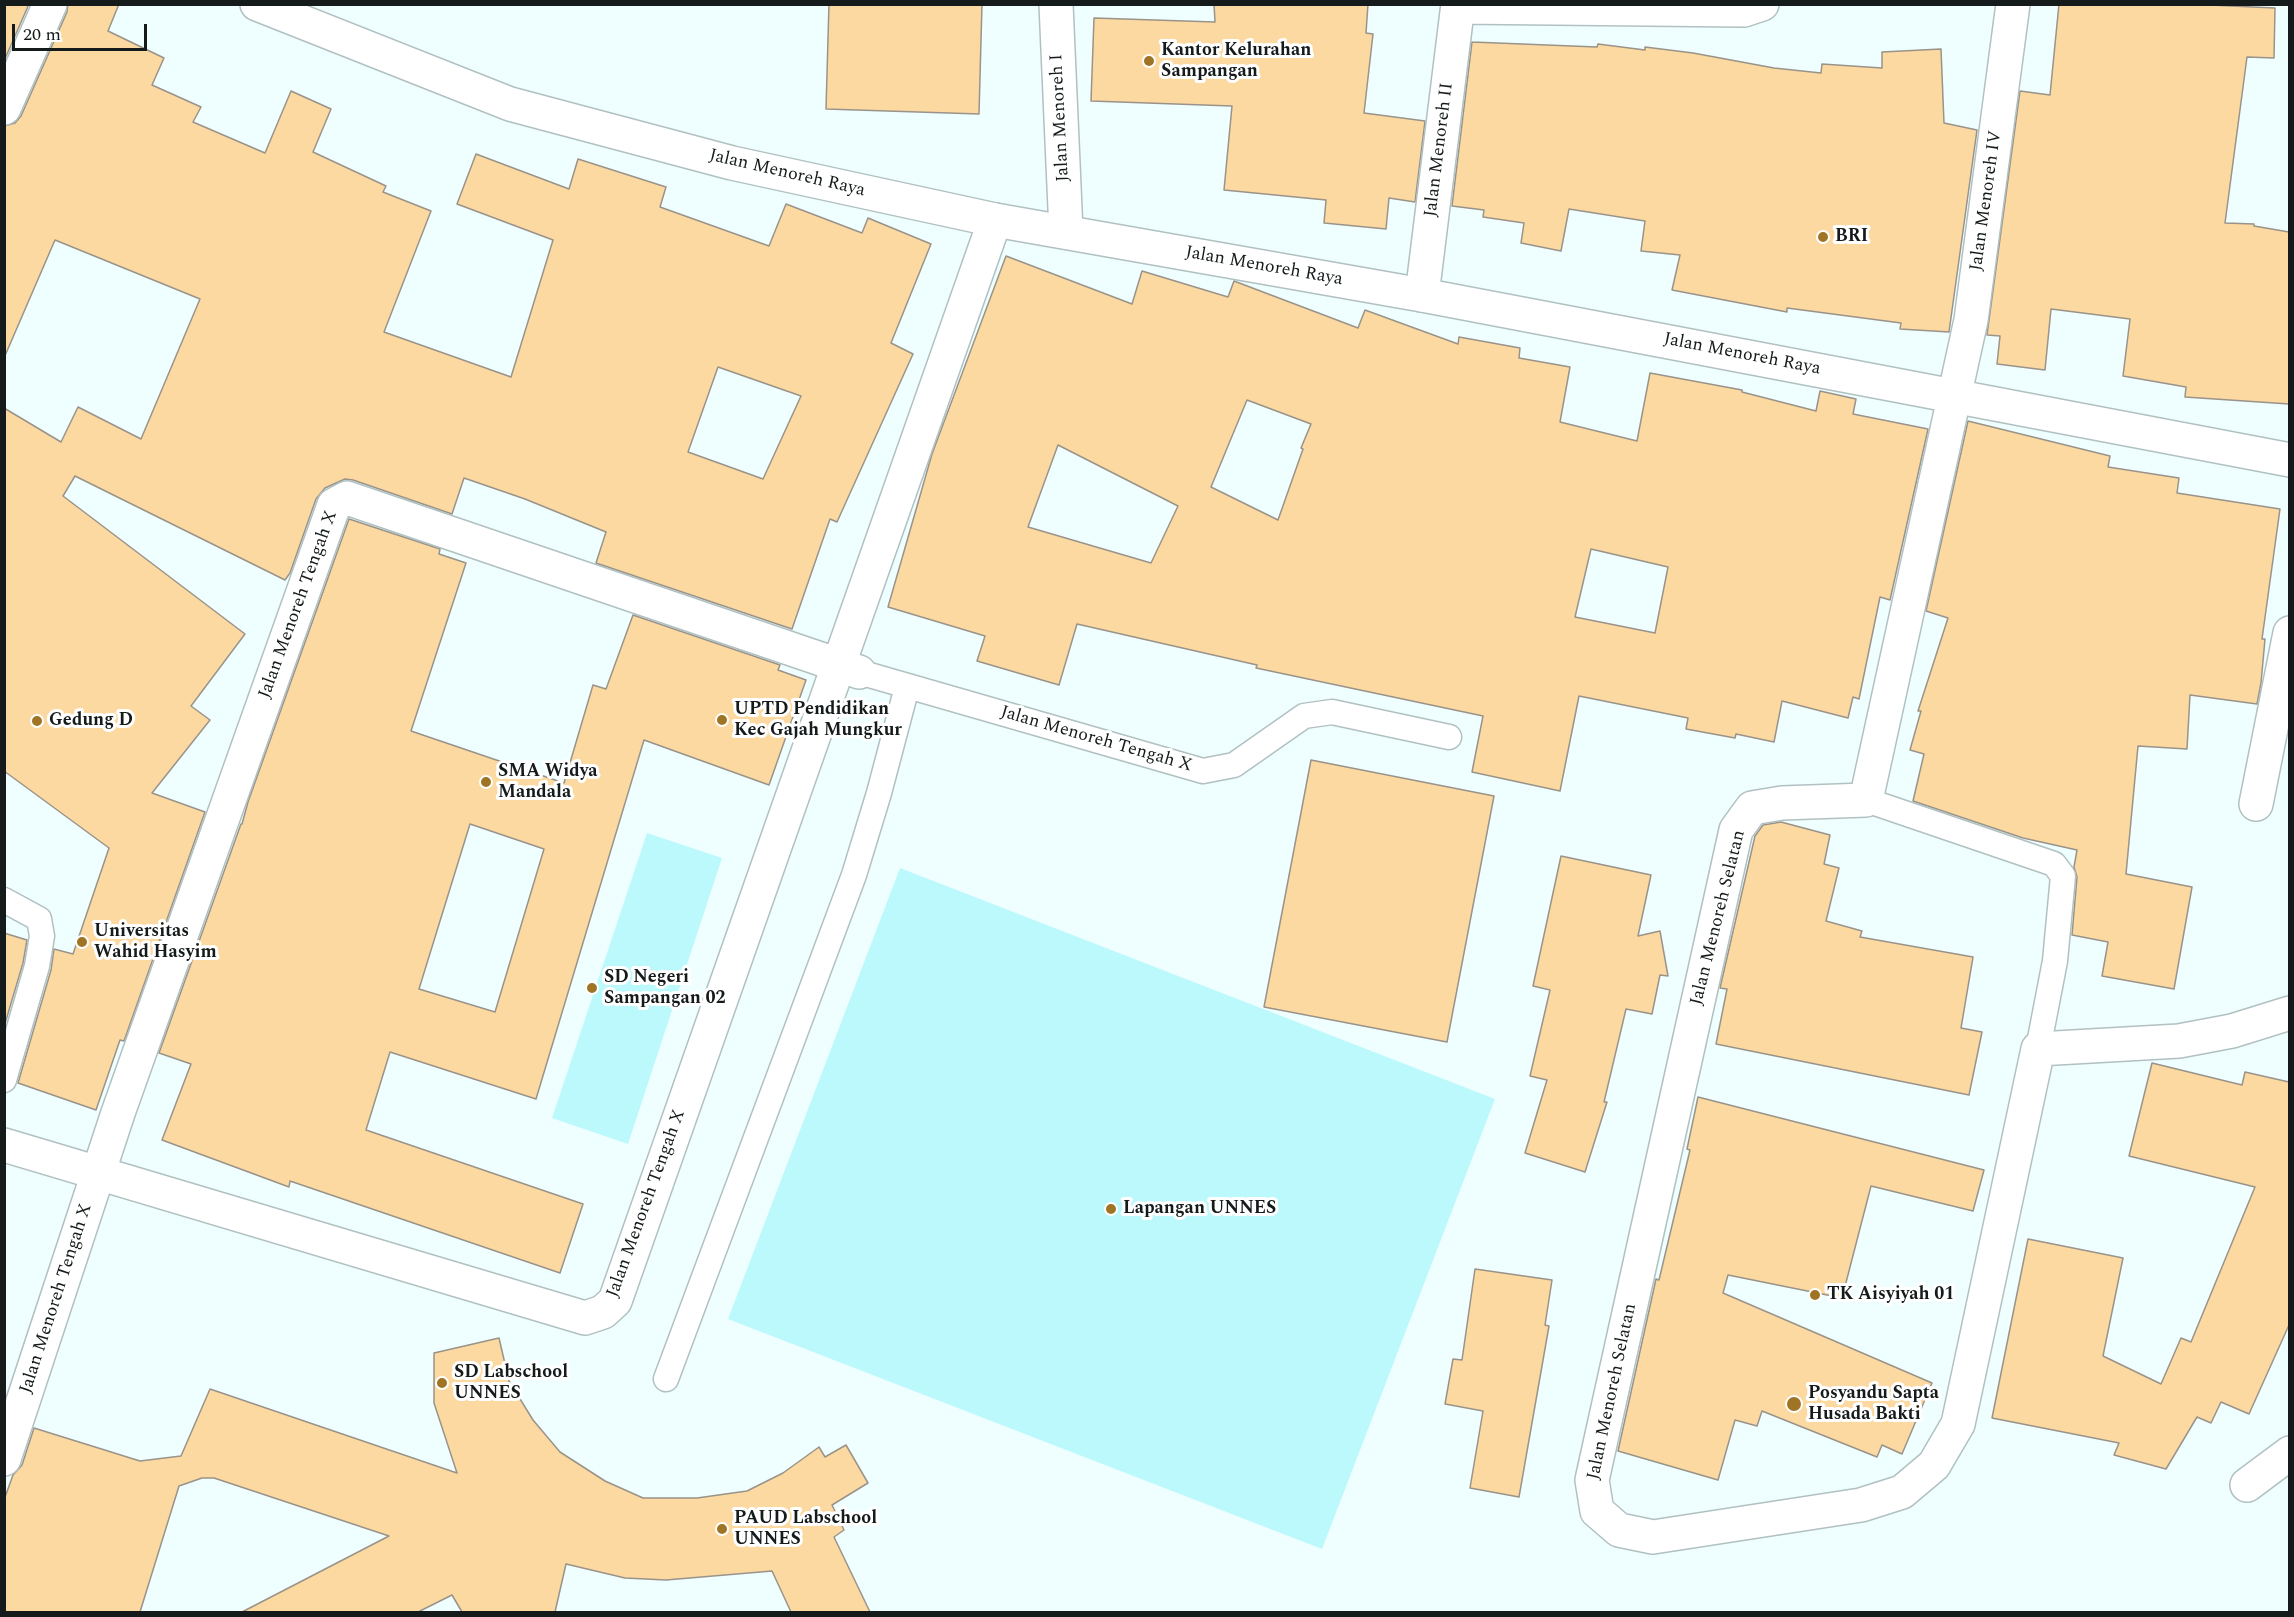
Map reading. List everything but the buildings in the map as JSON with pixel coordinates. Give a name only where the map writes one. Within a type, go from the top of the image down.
[{"type":"street","points":[[4,108],[50,4]]},
{"type":"street","name":"Jalan Menoreh Raya","points":[[257,4],[510,104],[732,163],[995,220],[1422,295],[2289,460]]},
{"type":"street","name":"Jalan Menoreh I","points":[[1056,4],[1066,232]]},
{"type":"street","points":[[1458,6],[1744,10],[1762,4]]},
{"type":"street","name":"Jalan Menoreh IV","points":[[1954,396],[1971,320],[2013,4]]},
{"type":"street","name":"Jalan Menoreh II","points":[[1422,295],[1458,6]]},
{"type":"street","name":"Jalan Menoreh Tengah X","points":[[4,1145],[585,1318],[603,1312],[615,1301],[848,669],[995,220]]},
{"type":"street","points":[[1866,800],[1954,396]]},
{"type":"street","name":"Jalan Menoreh Tengah X","points":[[4,1459],[98,1173],[334,505],[347,498],[848,669]]},
{"type":"street","points":[[2256,804],[2289,633]]},
{"type":"street","name":"Jalan Menoreh Selatan","points":[[1866,800],[1782,803],[1752,808],[1736,830],[1592,1480],[1597,1511],[1619,1530],[1653,1537],[1861,1505],[1902,1492],[1934,1466],[1958,1424],[2038,1049]]},
{"type":"street","points":[[2038,1049],[2179,1041],[2232,1031],[2289,1013]]},
{"type":"street","points":[[2247,1485],[2289,1453]]},
{"type":"lane","name":"Jalan Menoreh Tengah X","points":[[848,669],[1203,771],[1234,765],[1304,716],[1332,712],[1449,737]]},
{"type":"lane","points":[[666,1379],[854,875],[879,793],[907,687]]},
{"type":"lane","points":[[1866,800],[2054,864],[2063,876],[2055,961],[2038,1049]]},
{"type":"lane","points":[[4,900],[39,919],[42,936],[37,966],[4,1080]]},
{"type":"shaded area","points":[[647,833],[722,858],[628,1144],[552,1118]]},
{"type":"shaded area","name":"Lapangan UNNES","points":[[900,868],[1495,1099],[1322,1549],[728,1319]]},
{"type":"place","name":"Kantor Kelurahan Sampangan","points":[[1149,61]]},
{"type":"place","name":"BRI","points":[[1823,237]]},
{"type":"place","name":"UPTD Pendidikan Kec Gajah Mungkur","points":[[722,720]]},
{"type":"place","name":"Gedung D","points":[[37,721]]},
{"type":"place","name":"SMA Widya Mandala","points":[[486,782]]},
{"type":"place","name":"Universitas Wahid Hasyim","points":[[82,942]]},
{"type":"place","name":"SD Negeri Sampangan 02","points":[[592,988]]},
{"type":"place","name":"Lapangan UNNES","points":[[1111,1209]]},
{"type":"place","name":"TK Aisyiyah 01","points":[[1815,1295]]},
{"type":"place","name":"SD Labschool UNNES","points":[[442,1383]]},
{"type":"place","name":"Posyandu Sapta Husada Bakti","points":[[1794,1404]]},
{"type":"place","name":"PAUD Labschool UNNES","points":[[722,1529]]}]
